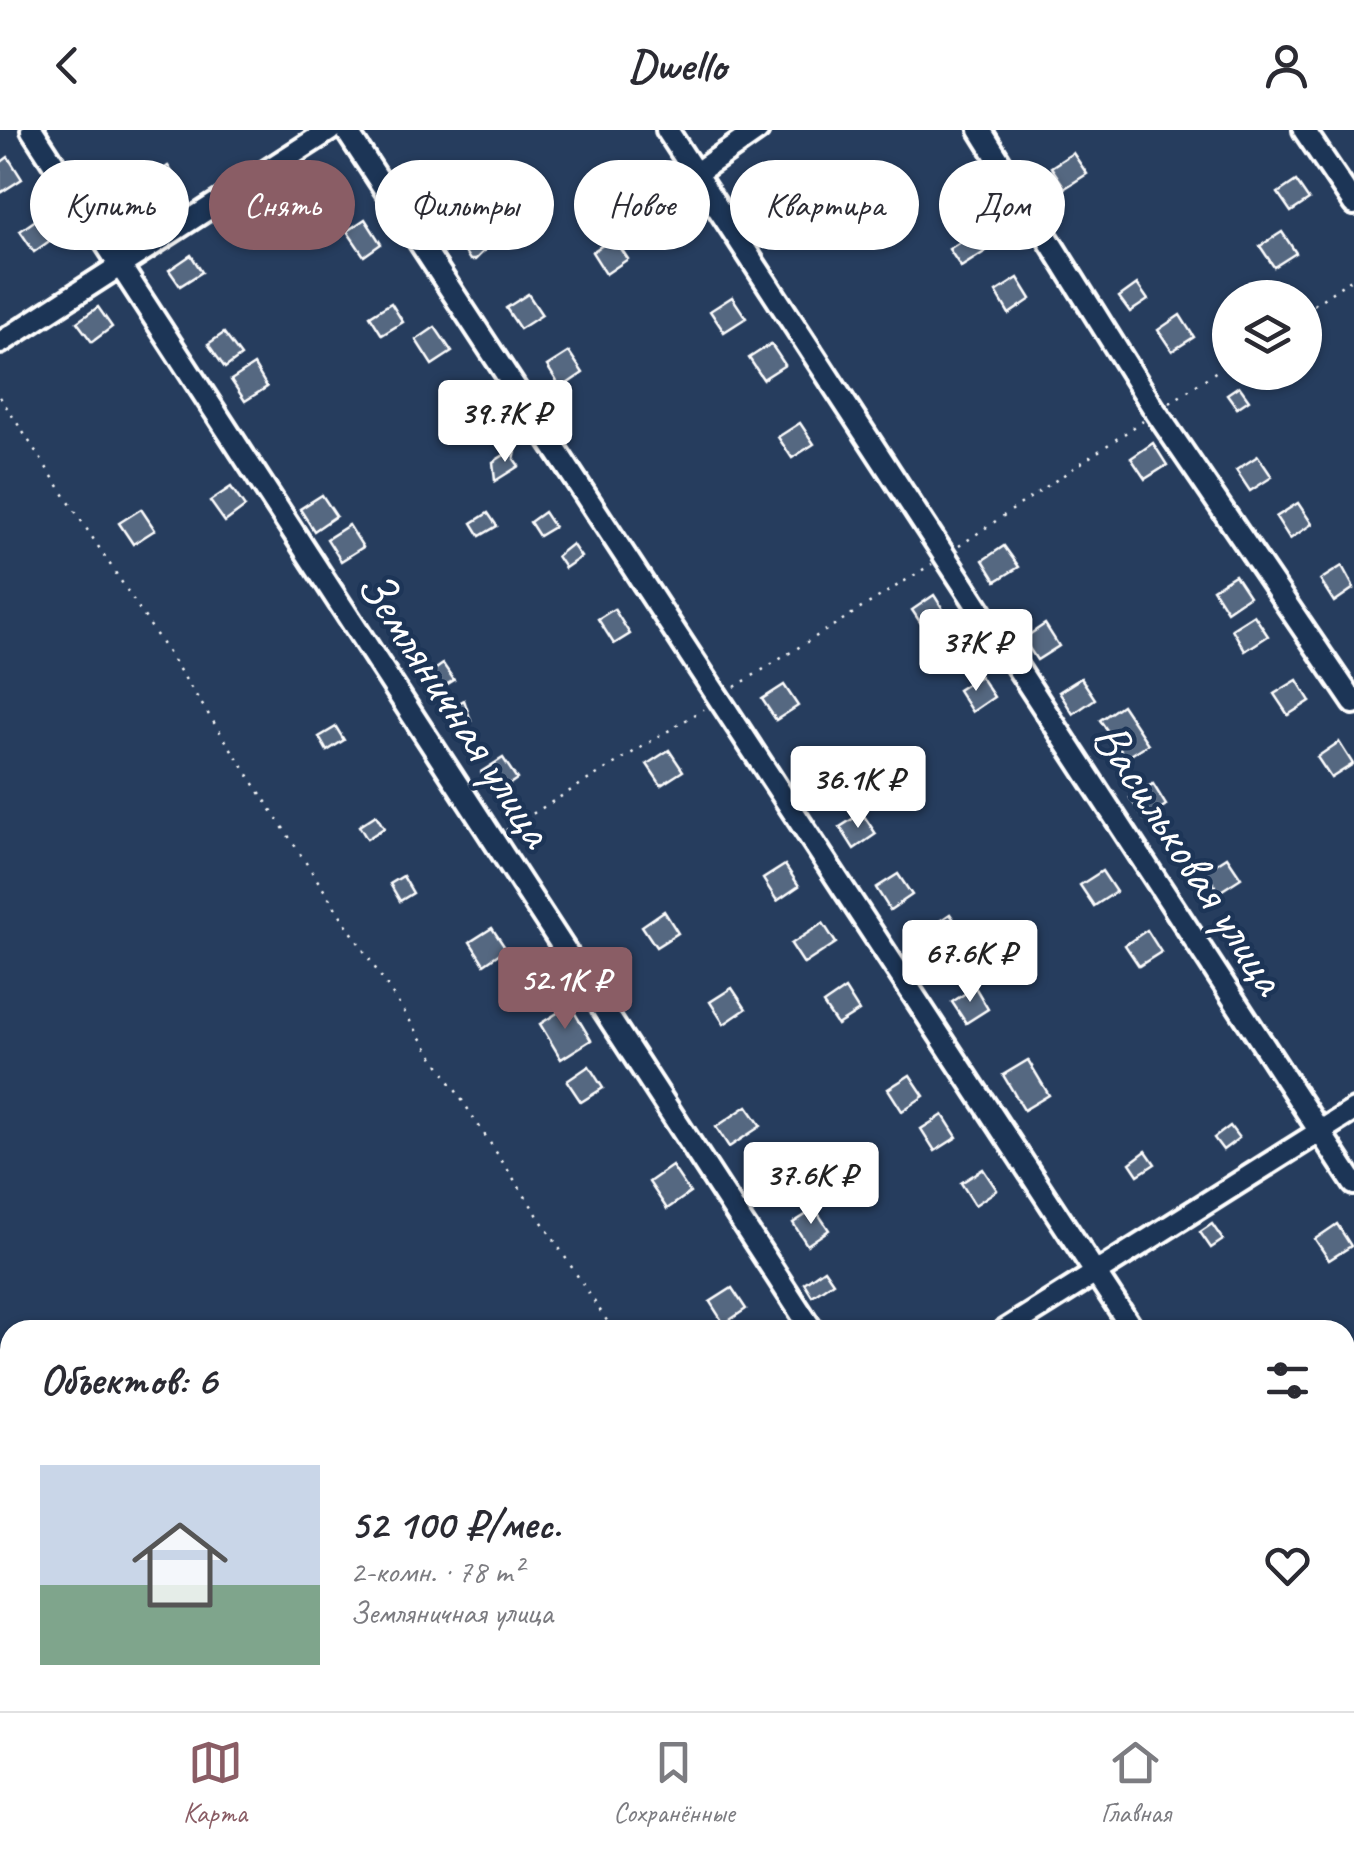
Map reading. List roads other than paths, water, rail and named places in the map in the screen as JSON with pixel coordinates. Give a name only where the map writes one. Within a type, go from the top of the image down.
[{"type":"street","name":"Земляничная улица","points":[[32,130],[805,1320]]},
{"type":"street","points":[[0,343],[330,130]]},
{"type":"street","points":[[346,130],[1127,1320]]},
{"type":"street","name":"Васильковая улица","points":[[668,130],[686,160]]},
{"type":"street","points":[[710,164],[758,130]]},
{"type":"street","points":[[980,130],[1156,412],[1354,703]]},
{"type":"street","points":[[1304,130],[1354,204]]},
{"type":"street","name":"Васильковая улица","points":[[710,197],[1354,1184]]},
{"type":"street","points":[[1021,1320],[1354,1110]]}]
